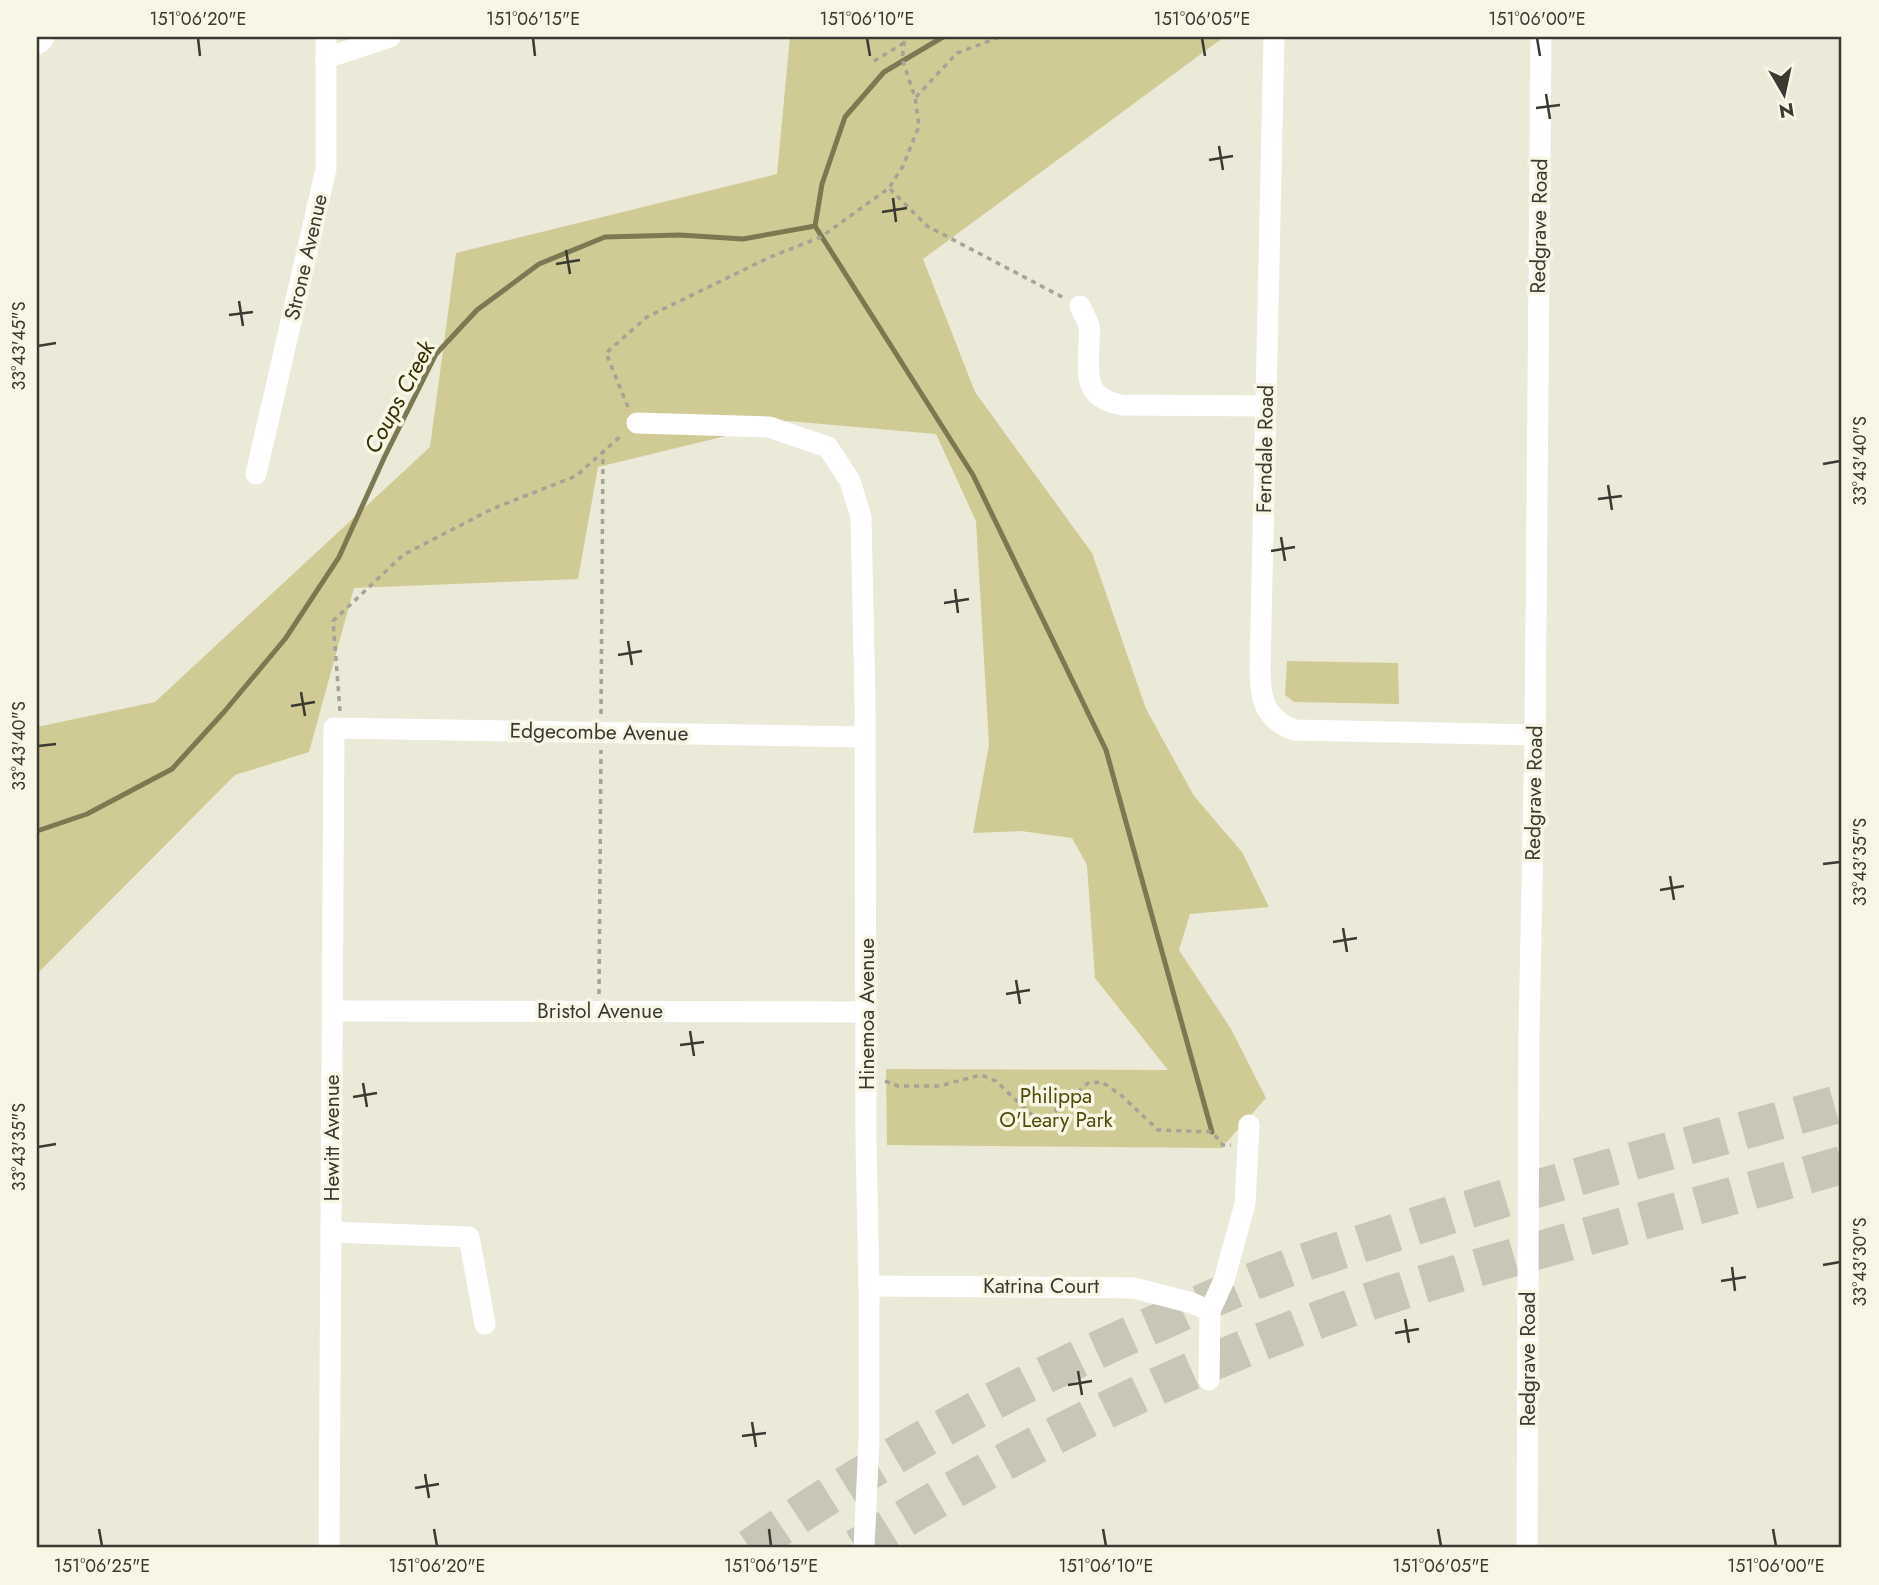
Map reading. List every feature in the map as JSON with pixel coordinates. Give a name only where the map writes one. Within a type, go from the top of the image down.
[{"type":"street","points":[[326,47],[390,37]]},
{"type":"street","name":"Ferndale Road","points":[[1274,37],[1260,687],[1264,702],[1270,715],[1281,726],[1295,730],[1535,735]]},
{"type":"street","name":"Redgrave Road","points":[[1527,1548],[1529,1031],[1535,735],[1541,37]]},
{"type":"street","name":"Strone Avenue","points":[[256,474],[326,169],[326,47]]},
{"type":"street","points":[[1080,306],[1089,327],[1090,386],[1097,396],[1109,403],[1266,406]]},
{"type":"street","name":"Hinemoa Avenue","points":[[637,423],[769,427],[828,447],[850,481],[861,517],[869,1286],[869,1440],[864,1548]]},
{"type":"street","name":"Edgecombe Avenue","points":[[334,728],[865,737]]},
{"type":"street","name":"Hewitt Avenue","points":[[330,1548],[334,728]]},
{"type":"street","name":"Bristol Avenue","points":[[332,1011],[867,1012]]},
{"type":"street","points":[[1209,1380],[1210,1311],[1224,1280],[1245,1204],[1249,1125]]},
{"type":"street","points":[[331,1232],[469,1237],[485,1324]]},
{"type":"street","name":"Katrina Court","points":[[869,1286],[1134,1288],[1192,1303],[1210,1311]]},
{"type":"path","points":[[334,728],[342,724],[333,621],[403,555],[492,509],[576,476],[637,423],[625,402],[606,353],[648,317],[770,257],[821,237],[889,188],[903,166],[919,126],[915,97],[902,60],[907,37]]},
{"type":"path","points":[[915,97],[957,53],[1000,37]]},
{"type":"path","points":[[874,61],[904,43]]},
{"type":"path","points":[[889,188],[927,226],[1080,306]]},
{"type":"path","points":[[867,1074],[898,1086],[939,1086],[981,1075],[996,1081],[1034,1118],[1048,1117],[1088,1083],[1102,1082],[1122,1096],[1158,1130],[1212,1132]]},
{"type":"green space","name":"Philippa O'Leary Park","points":[[790,37],[1224,37],[923,259],[975,392],[1092,553],[1146,709],[1194,796],[1242,852],[1269,907],[1190,914],[1179,950],[1231,1029],[1266,1098],[1226,1143],[1223,1141],[1223,1148],[887,1145],[886,1069],[1168,1070],[1095,978],[1087,865],[1072,838],[1021,831],[973,833],[989,745],[976,521],[936,434],[788,421],[598,467],[578,579],[354,588],[309,752],[235,775],[37,974],[37,727],[155,702],[430,447],[456,253],[777,174]]},
{"type":"green space","points":[[1287,661],[1398,663],[1399,704],[1294,702],[1285,695]]},
{"type":"waterway","name":"Coups Creek","points":[[37,831],[87,814],[172,769],[224,712],[285,639],[339,557],[436,354],[477,310],[539,264],[605,237],[680,235],[743,239],[815,226],[822,184],[845,117],[884,72],[943,37]]},
{"type":"waterway","points":[[815,226],[973,475],[1106,750],[1212,1132]]},
{"type":"tunnel","points":[[750,1548],[849,1483],[1002,1396],[1108,1345],[1252,1282],[1316,1258],[1490,1203],[1842,1103]]},
{"type":"tunnel","points":[[856,1548],[978,1476],[1104,1411],[1168,1381],[1299,1327],[1447,1277],[1842,1165]]}]
